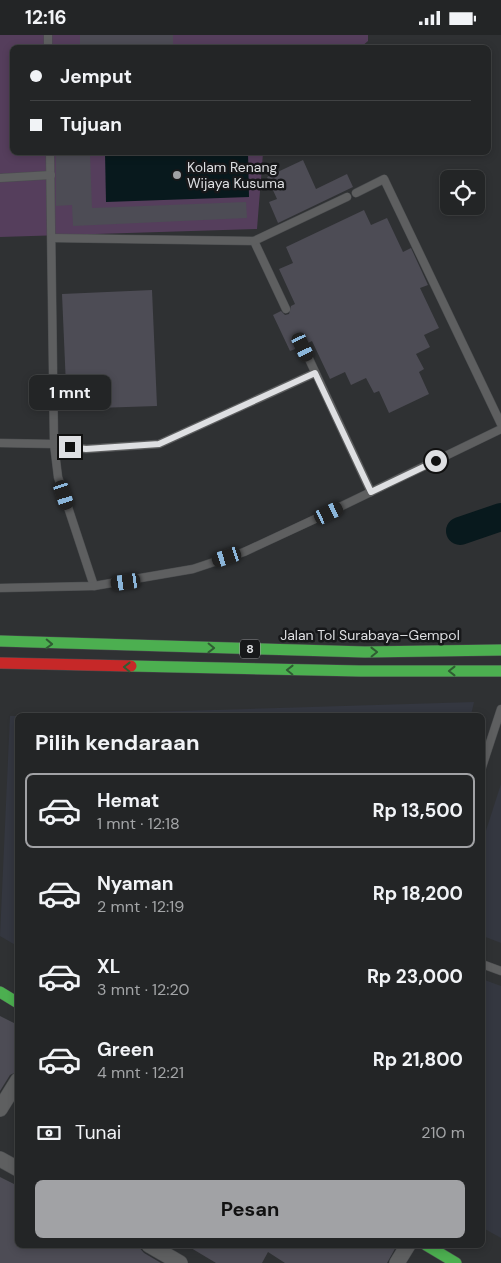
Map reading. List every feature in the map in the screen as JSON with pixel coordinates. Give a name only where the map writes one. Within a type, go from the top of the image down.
[{"type":"main road","name":"Jalan Tol Surabaya–Gempol","points":[[0,641],[47,645],[365,652],[501,650]]},
{"type":"main road","name":"8","points":[[0,663],[360,671],[501,671]]},
{"type":"main road","points":[[0,992],[15,1001]]},
{"type":"main road","points":[[431,1248],[456,1263]]},
{"type":"street","points":[[0,1109],[15,1085]]},
{"type":"street","points":[[0,1159],[15,1167]]},
{"type":"street","points":[[153,1248],[180,1263]]},
{"type":"street","points":[[397,1263],[406,1248]]},
{"type":"lane","points":[[50,155],[54,445],[58,477],[94,586]]},
{"type":"lane","points":[[0,177],[51,175]]},
{"type":"lane","points":[[356,193],[384,179],[501,424]]},
{"type":"lane","points":[[52,238],[254,241],[347,197]]},
{"type":"lane","points":[[254,241],[286,309]]},
{"type":"lane","points":[[303,346],[371,492]]},
{"type":"lane","points":[[0,443],[54,445],[86,449],[159,444],[315,373]]},
{"type":"lane","points":[[0,588],[94,586],[193,569],[244,551],[501,429]]},
{"type":"lane","points":[[485,758],[501,709]]},
{"type":"lane","points":[[485,965],[501,971]]},
{"type":"shaded area","points":[[0,35],[368,35],[368,41],[363,45],[10,45],[10,155],[263,155],[257,229],[0,237]]},
{"type":"shaded area","name":"Kolam Renang Wijaya Kusuma","points":[[105,155],[248,155],[249,197],[106,202]]},
{"type":"shaded area","points":[[474,702],[471,713],[113,713]]},
{"type":"shaded area","points":[[10,716],[15,716],[15,945],[0,936]]},
{"type":"shaded area","points":[[501,784],[501,943],[485,937],[485,834]]},
{"type":"shaded area","points":[[485,980],[501,986],[501,1238],[485,1229]]},
{"type":"building","points":[[80,35],[173,35],[173,45],[80,45]]},
{"type":"building","points":[[56,155],[90,155],[92,208],[246,202],[247,218],[73,226],[72,205],[56,206]]},
{"type":"building","points":[[303,160],[316,189],[347,174],[353,187],[278,223],[269,202],[277,199],[267,177]]},
{"type":"building","points":[[364,210],[371,225],[387,218],[403,252],[411,248],[428,285],[420,288],[439,328],[424,335],[430,347],[416,354],[424,369],[419,372],[429,394],[389,413],[379,391],[374,393],[366,378],[351,385],[345,372],[330,379],[312,341],[308,343],[301,341],[298,348],[290,351],[273,315],[281,311],[285,315],[289,314],[291,306],[295,304],[279,269],[293,263],[286,247]]},
{"type":"building","points":[[152,290],[157,406],[67,409],[62,294]]},
{"type":"building","points":[[0,1016],[15,1024],[15,1072],[10,1075],[0,1091]]},
{"type":"building","points":[[0,1177],[15,1184],[15,1248],[140,1248],[144,1253],[161,1263],[0,1263]]},
{"type":"building","points":[[191,1248],[395,1248],[387,1263],[285,1263],[268,1252],[262,1263],[216,1263]]},
{"type":"waterway","points":[[460,531],[501,517]]},
{"type":"traffic: fast","points":[[0,641],[365,652],[501,650]]},
{"type":"traffic: fast","points":[[131,666],[360,671],[501,671]]},
{"type":"traffic: fast","points":[[0,992],[15,1001]]},
{"type":"traffic: fast","points":[[431,1248],[456,1263]]},
{"type":"traffic: jam","points":[[0,663],[131,666]]},
{"type":"place","name":"Kolam Renang Wijaya Kusuma","points":[[177,175]]},
{"type":"route","points":[[70,447],[86,449],[159,444],[315,373],[371,492],[436,461]]}]
